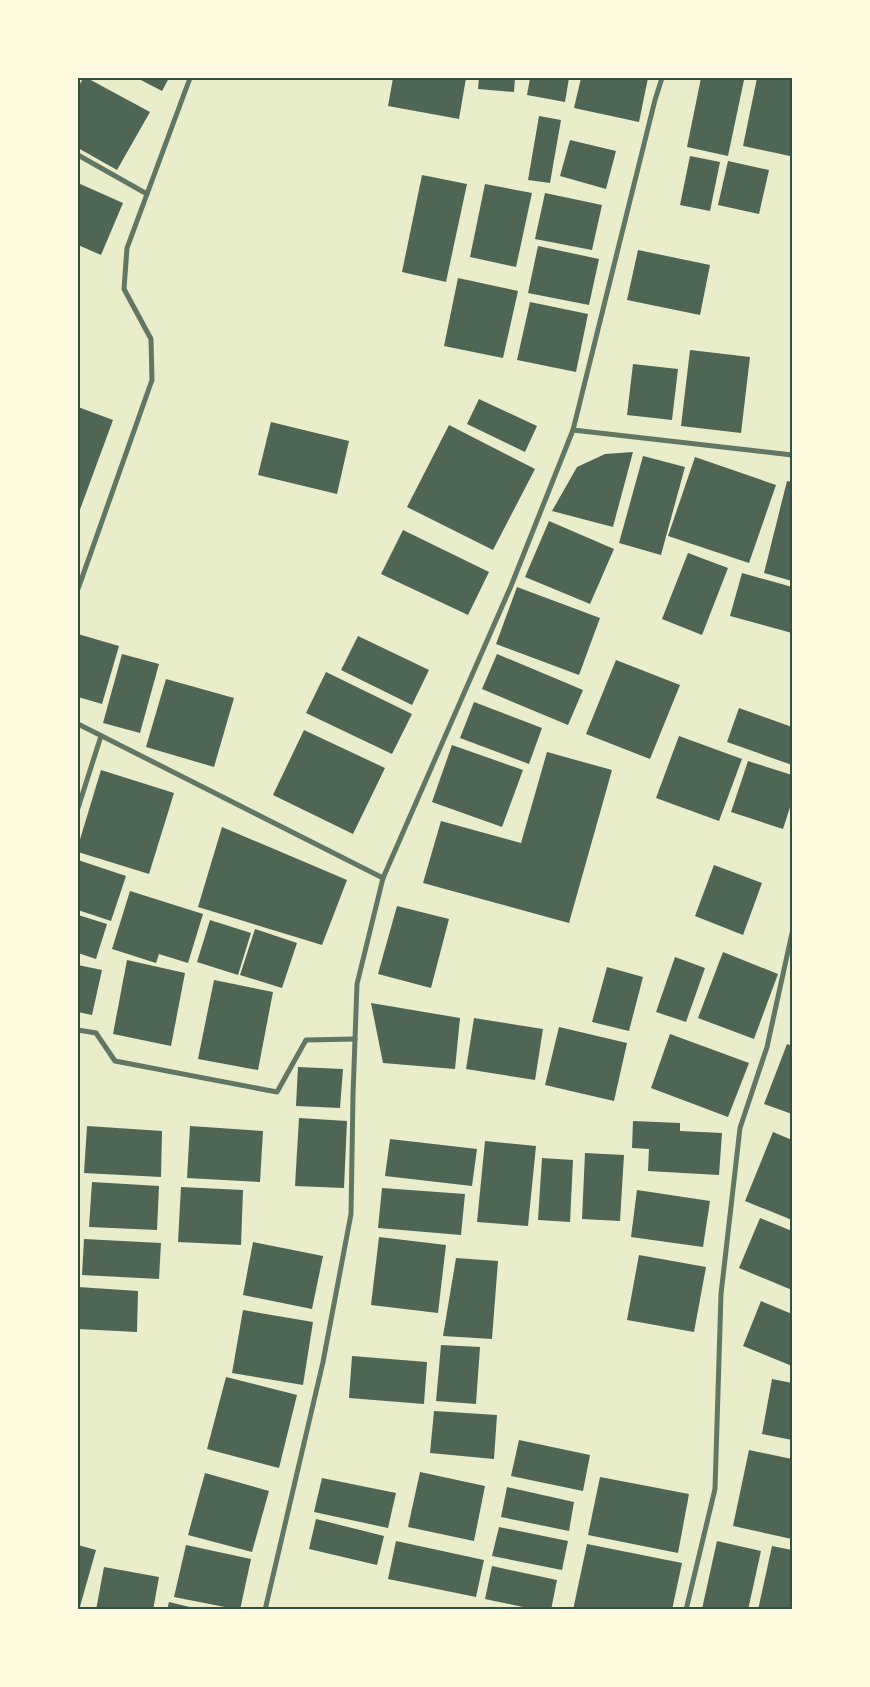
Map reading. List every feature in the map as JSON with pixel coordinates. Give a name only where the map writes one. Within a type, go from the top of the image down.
[{"type":"street","points":[[78,589],[152,380],[151,340],[124,289],[127,248],[190,78]]},
{"type":"street","points":[[265,1610],[323,1362],[351,1214],[357,984],[383,878],[511,586],[573,430],[654,100],[662,78]]},
{"type":"street","points":[[78,155],[147,194]]},
{"type":"street","points":[[573,430],[792,455]]},
{"type":"street","points":[[78,724],[383,878]]},
{"type":"street","points":[[78,808],[101,736]]},
{"type":"street","points":[[686,1610],[715,1489],[721,1294],[740,1128],[767,1047],[792,933]]},
{"type":"street","points":[[78,1030],[96,1033],[115,1061],[277,1092],[306,1040],[356,1039]]},
{"type":"building","points":[[83,78],[87,78],[150,112],[117,170],[78,148],[78,88]]},
{"type":"building","points":[[137,78],[169,78],[162,91]]},
{"type":"building","points":[[393,78],[466,78],[459,119],[388,106]]},
{"type":"building","points":[[479,78],[515,78],[514,92],[478,89]]},
{"type":"building","points":[[530,78],[569,78],[565,102],[527,95]]},
{"type":"building","points":[[581,78],[648,78],[639,122],[574,108]]},
{"type":"building","points":[[701,78],[744,80],[728,156],[687,147]]},
{"type":"building","points":[[757,78],[792,79],[792,145],[790,156],[743,146]]},
{"type":"building","points":[[539,116],[561,120],[550,183],[528,180]]},
{"type":"building","points":[[570,140],[616,151],[606,189],[560,176]]},
{"type":"building","points":[[690,156],[720,162],[710,211],[680,205]]},
{"type":"building","points":[[728,161],[769,170],[759,214],[718,205]]},
{"type":"building","points":[[422,175],[467,184],[446,282],[402,272]]},
{"type":"building","points":[[78,183],[123,203],[101,255],[78,245]]},
{"type":"building","points":[[485,184],[532,193],[516,267],[470,257]]},
{"type":"building","points":[[545,193],[602,205],[592,250],[535,239]]},
{"type":"building","points":[[538,246],[599,259],[589,305],[528,293]]},
{"type":"building","points":[[638,250],[710,265],[700,315],[627,300]]},
{"type":"building","points":[[458,278],[518,291],[503,358],[444,346]]},
{"type":"building","points":[[530,302],[588,314],[576,372],[517,360]]},
{"type":"building","points":[[690,350],[750,357],[741,433],[681,426]]},
{"type":"building","points":[[633,364],[678,369],[672,420],[627,415]]},
{"type":"building","points":[[479,399],[537,426],[525,452],[467,424]]},
{"type":"building","points":[[78,407],[113,420],[78,515]]},
{"type":"building","points":[[271,422],[349,441],[337,494],[258,475]]},
{"type":"building","points":[[449,425],[535,469],[493,550],[407,507]]},
{"type":"building","points":[[633,452],[613,527],[552,511],[577,467],[605,454]]},
{"type":"building","points":[[643,456],[685,467],[661,555],[619,543]]},
{"type":"building","points":[[695,457],[776,485],[749,563],[668,536]]},
{"type":"building","points":[[787,481],[792,482],[792,581],[764,573]]},
{"type":"building","points":[[549,521],[614,549],[590,604],[525,577]]},
{"type":"building","points":[[403,530],[489,572],[468,615],[381,574]]},
{"type":"building","points":[[688,553],[728,568],[702,635],[662,619]]},
{"type":"building","points":[[742,573],[792,587],[792,633],[730,616]]},
{"type":"building","points":[[517,587],[600,618],[579,675],[496,644]]},
{"type":"building","points":[[78,634],[119,646],[102,704],[78,697]]},
{"type":"building","points":[[358,636],[429,670],[412,705],[341,670]]},
{"type":"building","points":[[122,654],[159,664],[140,733],[103,723]]},
{"type":"building","points":[[497,654],[583,690],[568,725],[482,689]]},
{"type":"building","points":[[616,660],[680,685],[650,759],[586,734]]},
{"type":"building","points":[[326,672],[412,714],[392,754],[306,713]]},
{"type":"building","points":[[166,679],[234,698],[214,767],[146,747]]},
{"type":"building","points":[[474,702],[542,728],[529,764],[460,738]]},
{"type":"building","points":[[739,708],[792,727],[792,765],[727,742]]},
{"type":"building","points":[[304,730],[385,768],[353,834],[273,795]]},
{"type":"building","points":[[679,736],[742,759],[719,821],[656,798]]},
{"type":"building","points":[[452,745],[523,770],[502,827],[432,802]]},
{"type":"building","points":[[547,752],[612,770],[569,923],[423,883],[441,821],[521,843]]},
{"type":"building","points":[[748,761],[792,775],[792,801],[783,829],[731,812]]},
{"type":"building","points":[[101,770],[174,793],[149,874],[78,852],[78,846]]},
{"type":"building","points":[[222,827],[347,880],[322,945],[198,907]]},
{"type":"building","points":[[78,860],[126,876],[111,921],[78,910]]},
{"type":"building","points":[[714,865],[762,883],[743,935],[695,916]]},
{"type":"building","points":[[130,891],[203,914],[188,963],[159,954],[156,963],[112,949]]},
{"type":"building","points":[[397,906],[449,919],[431,988],[378,974]]},
{"type":"building","points":[[78,915],[107,924],[96,959],[78,953]]},
{"type":"building","points":[[210,920],[251,933],[238,975],[197,962]]},
{"type":"building","points":[[255,929],[297,943],[282,988],[240,975]]},
{"type":"building","points":[[723,952],[778,974],[754,1039],[698,1018]]},
{"type":"building","points":[[675,957],[705,968],[686,1022],[656,1012]]},
{"type":"building","points":[[127,960],[185,973],[171,1046],[113,1034]]},
{"type":"building","points":[[78,965],[102,970],[92,1015],[78,1012]]},
{"type":"building","points":[[607,967],[643,977],[629,1031],[592,1022]]},
{"type":"building","points":[[214,980],[273,992],[258,1070],[198,1059]]},
{"type":"building","points":[[371,1003],[460,1018],[455,1069],[383,1063]]},
{"type":"building","points":[[474,1018],[543,1029],[535,1080],[466,1069]]},
{"type":"building","points":[[559,1027],[627,1043],[614,1101],[545,1085]]},
{"type":"building","points":[[670,1034],[749,1063],[728,1117],[651,1088]]},
{"type":"building","points":[[787,1044],[792,1046],[792,1114],[764,1104]]},
{"type":"building","points":[[298,1067],[343,1069],[340,1108],[296,1106]]},
{"type":"building","points":[[299,1118],[347,1121],[344,1188],[295,1186]]},
{"type":"building","points":[[633,1121],[680,1123],[680,1131],[722,1133],[719,1175],[648,1171],[649,1149],[632,1148]]},
{"type":"building","points":[[87,1126],[162,1131],[161,1177],[84,1173]]},
{"type":"building","points":[[190,1126],[263,1131],[260,1182],[187,1178]]},
{"type":"building","points":[[773,1132],[792,1140],[792,1220],[745,1201]]},
{"type":"building","points":[[390,1139],[477,1149],[472,1186],[385,1176]]},
{"type":"building","points":[[485,1141],[536,1146],[528,1226],[477,1222]]},
{"type":"building","points":[[585,1153],[624,1155],[620,1221],[582,1219]]},
{"type":"building","points":[[542,1158],[573,1160],[570,1222],[538,1220]]},
{"type":"building","points":[[92,1182],[159,1186],[157,1230],[89,1227]]},
{"type":"building","points":[[181,1187],[243,1190],[241,1245],[178,1242]]},
{"type":"building","points":[[382,1188],[465,1194],[461,1235],[378,1228]]},
{"type":"building","points":[[637,1190],[710,1201],[703,1247],[631,1237]]},
{"type":"building","points":[[760,1218],[792,1231],[792,1290],[739,1268]]},
{"type":"building","points":[[379,1237],[446,1245],[438,1313],[371,1305]]},
{"type":"building","points":[[84,1239],[161,1243],[159,1279],[82,1275]]},
{"type":"building","points":[[253,1242],[323,1256],[312,1309],[243,1295]]},
{"type":"building","points":[[639,1255],[706,1267],[694,1332],[627,1320]]},
{"type":"building","points":[[456,1258],[498,1261],[492,1339],[443,1336]]},
{"type":"building","points":[[78,1287],[138,1291],[137,1332],[78,1329]]},
{"type":"building","points":[[761,1301],[792,1314],[792,1366],[743,1346]]},
{"type":"building","points":[[243,1310],[313,1322],[303,1385],[232,1373]]},
{"type":"building","points":[[441,1345],[480,1347],[476,1404],[436,1401]]},
{"type":"building","points":[[352,1356],[427,1362],[424,1404],[349,1398]]},
{"type":"building","points":[[226,1377],[297,1395],[279,1468],[207,1449]]},
{"type":"building","points":[[772,1379],[792,1383],[792,1440],[762,1434]]},
{"type":"building","points":[[434,1411],[497,1415],[494,1459],[430,1453]]},
{"type":"building","points":[[519,1440],[590,1455],[583,1491],[511,1476]]},
{"type":"building","points":[[749,1450],[792,1459],[792,1539],[733,1526]]},
{"type":"building","points":[[420,1472],[485,1486],[474,1541],[408,1527]]},
{"type":"building","points":[[205,1473],[269,1491],[252,1552],[188,1535]]},
{"type":"building","points":[[600,1477],[689,1494],[678,1553],[588,1535]]},
{"type":"building","points":[[322,1478],[396,1493],[388,1528],[314,1512]]},
{"type":"building","points":[[507,1487],[574,1502],[569,1531],[501,1517]]},
{"type":"building","points":[[316,1519],[384,1536],[377,1565],[309,1549]]},
{"type":"building","points":[[499,1527],[568,1541],[562,1570],[492,1556]]},
{"type":"building","points":[[396,1541],[484,1560],[476,1597],[388,1579]]},
{"type":"building","points":[[717,1541],[761,1551],[748,1610],[702,1609]]},
{"type":"building","points":[[587,1544],[682,1563],[672,1610],[573,1610]]},
{"type":"building","points":[[78,1545],[96,1550],[79,1610],[78,1610]]},
{"type":"building","points":[[186,1545],[251,1559],[240,1610],[174,1597]]},
{"type":"building","points":[[772,1546],[792,1550],[792,1610],[758,1610]]},
{"type":"building","points":[[492,1566],[557,1580],[551,1610],[537,1610],[485,1599]]},
{"type":"building","points":[[104,1567],[159,1577],[153,1610],[96,1610]]},
{"type":"building","points":[[169,1602],[198,1609],[198,1610],[167,1610]]}]
